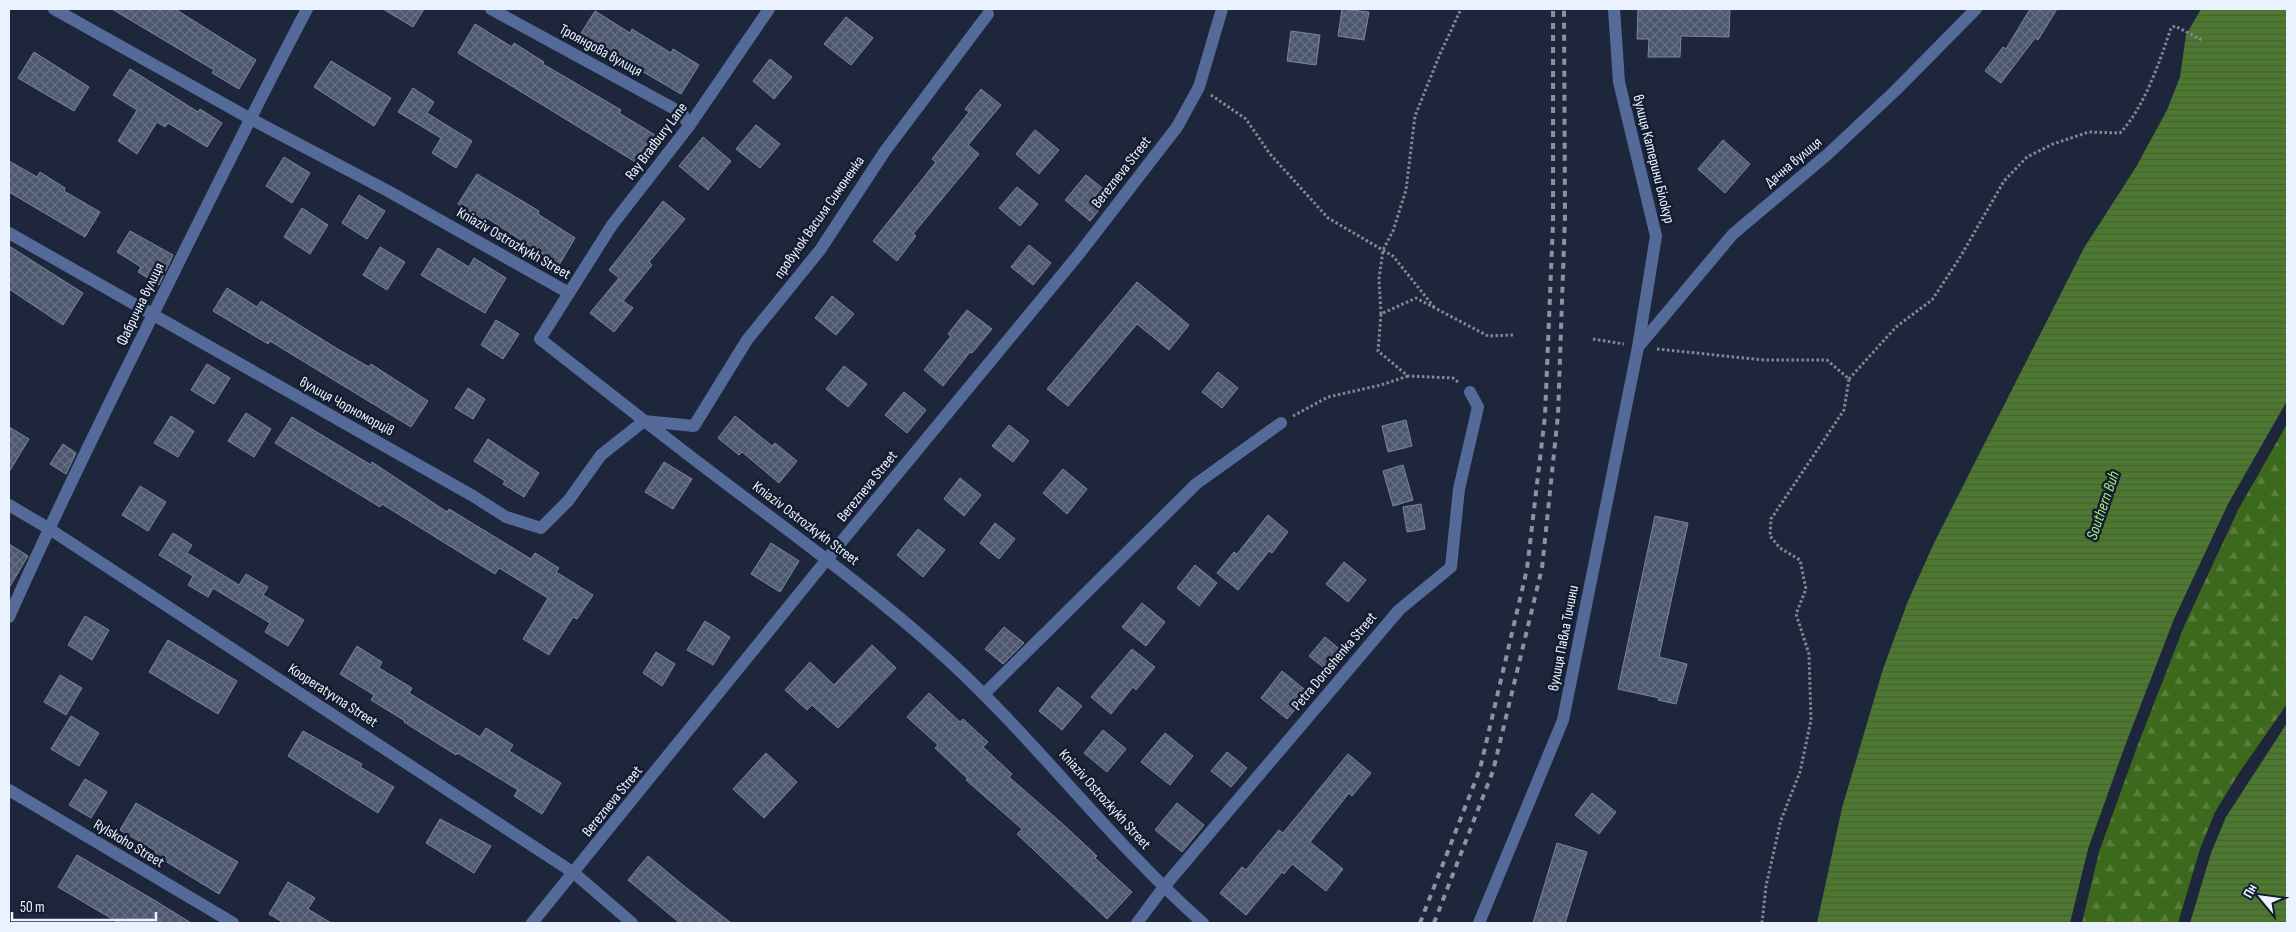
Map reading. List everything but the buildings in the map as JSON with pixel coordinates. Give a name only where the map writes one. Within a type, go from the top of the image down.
[{"type":"street","name":"Kniaziv Ostrozkykh Street","points":[[54,9],[249,118],[388,191],[569,293],[540,339],[644,420],[828,558],[945,657],[1040,752],[1163,888],[1203,923]]},
{"type":"street","name":"Фабрична вулиця","points":[[9,617],[48,528],[152,315],[249,118],[307,9]]},
{"type":"street","name":"Трояндова вулиця","points":[[491,9],[682,113],[689,126]]},
{"type":"street","name":"Ray Bradbury Lane","points":[[569,293],[612,225],[689,126],[769,9]]},
{"type":"street","name":"Berezneva Street","points":[[532,923],[828,558],[1079,254],[1177,127],[1199,87],[1222,9]]},
{"type":"street","name":"вулиця Катерини Білокур","points":[[1614,9],[1619,82],[1656,236],[1638,347]]},
{"type":"street","name":"Дачна вулиця","points":[[1638,347],[1733,234],[1828,154],[1895,91],[1976,9]]},
{"type":"street","name":"провулок Василя Симоненка","points":[[644,420],[694,426],[747,340],[820,250],[884,151],[988,14]]},
{"type":"street","name":"вулиця Чорноморців","points":[[9,233],[474,496],[506,517],[541,528],[568,502],[601,455],[644,420]]},
{"type":"street","name":"вулиця Павла Тичини","points":[[1479,923],[1563,720],[1638,347]]},
{"type":"street","name":"Petra Doroshenka Street","points":[[1137,923],[1163,888],[1399,610],[1451,567],[1459,489],[1478,408],[1470,392]]},
{"type":"street","points":[[984,694],[1196,484],[1281,423]]},
{"type":"street","name":"Kooperatyvna Street","points":[[9,505],[48,528],[574,873],[632,923]]},
{"type":"street","name":"Rylskoho Street","points":[[9,790],[233,923]]},
{"type":"path","points":[[1408,376],[1378,351],[1381,314],[1379,279],[1383,250],[1394,232],[1406,190],[1415,116],[1440,54],[1461,9]]},
{"type":"path","points":[[1762,923],[1766,886],[1781,820],[1800,772],[1811,720],[1809,654],[1796,614],[1806,588],[1800,560],[1780,548],[1770,536],[1771,519],[1844,410],[1849,379],[1896,327],[1932,300],[1959,259],[1980,219],[2004,181],[2027,157],[2053,144],[2089,132],[2120,133],[2129,124],[2159,67],[2171,28],[2175,26],[2202,40]]},
{"type":"path","points":[[1199,87],[1246,119],[1270,154],[1328,218],[1394,256],[1434,307]]},
{"type":"path","points":[[1381,314],[1416,298],[1488,336],[1513,335]]},
{"type":"path","points":[[1593,339],[1638,347],[1764,360],[1827,360],[1849,379]]},
{"type":"path","points":[[1281,423],[1328,398],[1381,385],[1408,376],[1453,378],[1470,392]]},
{"type":"green space","points":[[2287,424],[2287,704],[2239,773],[2215,812],[2200,849],[2178,923],[2082,923],[2099,852],[2137,747],[2185,624],[2238,510]]},
{"type":"water","name":"Southern Buh","points":[[2201,9],[2287,9],[2287,401],[2228,504],[2174,619],[2126,743],[2088,849],[2070,923],[1817,923],[1842,808],[1883,669],[1908,601],[1934,543],[2084,248],[2136,167],[2167,110],[2180,77],[2186,35]]},
{"type":"water","points":[[2287,723],[2287,923],[2190,923],[2211,853],[2226,817]]},
{"type":"railway","points":[[1420,923],[1480,769],[1527,569],[1545,416],[1553,223],[1553,9]]},
{"type":"railway","points":[[1434,923],[1493,771],[1542,568],[1558,415],[1565,216],[1564,9]]}]
